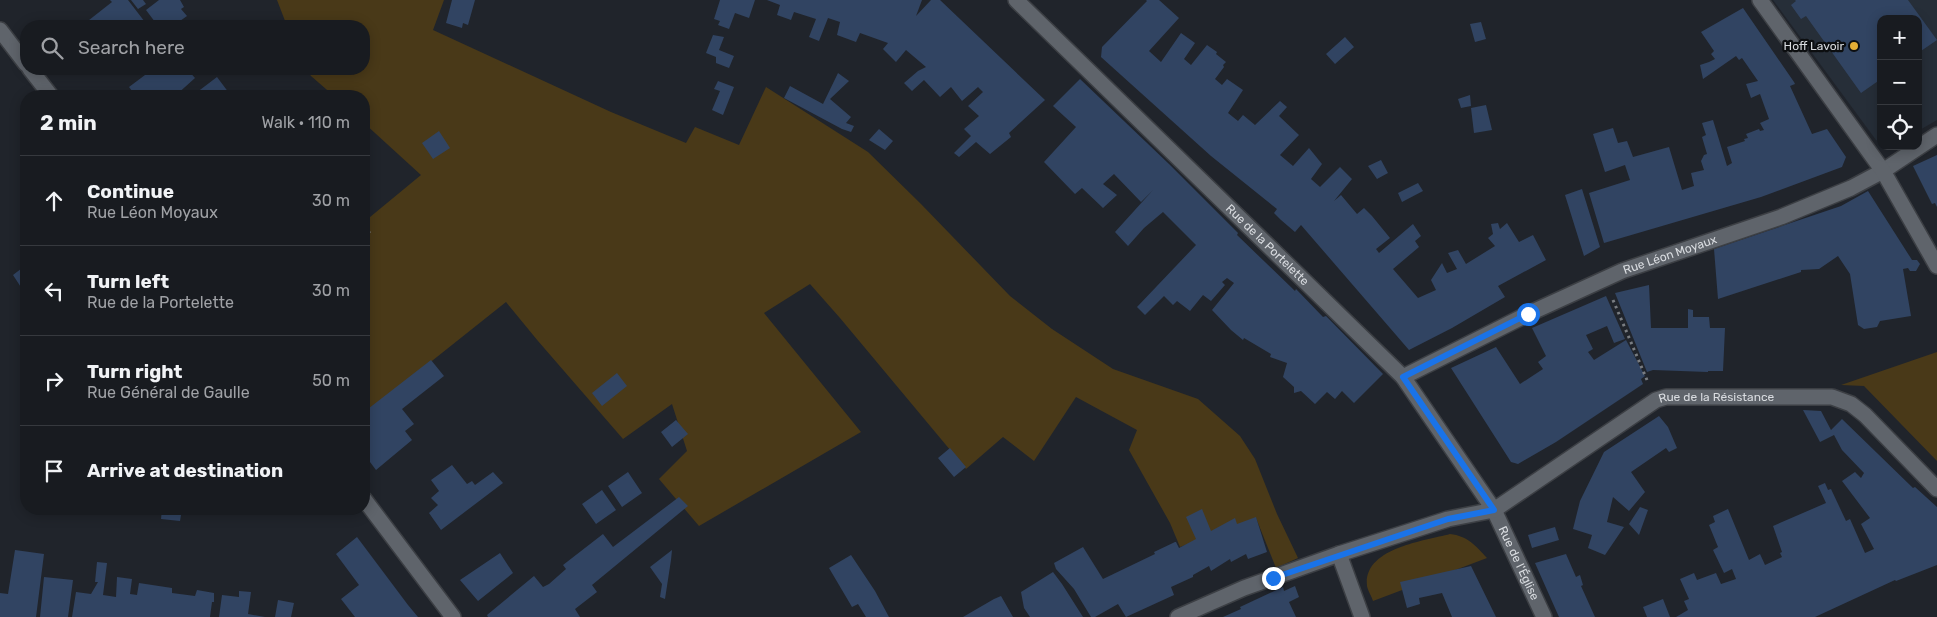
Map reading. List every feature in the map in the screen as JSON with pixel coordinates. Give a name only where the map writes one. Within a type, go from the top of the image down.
[{"type":"street","name":"Rue de la Portelette","points":[[1016,0],[1403,377],[1494,510]]},
{"type":"street","points":[[1760,0],[1883,171],[1937,266]]},
{"type":"street","points":[[0,30],[20,56]]},
{"type":"street","points":[[35,75],[47,90]]},
{"type":"street","name":"Rue Léon Moyaux","points":[[1403,377],[1528,314],[1622,271],[1781,217],[1851,188],[1883,171],[1937,135]]},
{"type":"street","name":"Rue de la Résistance","points":[[1494,510],[1656,400],[1666,397],[1832,397],[1851,404],[1864,415],[1937,489]]},
{"type":"street","points":[[370,507],[453,617]]},
{"type":"street","points":[[1178,617],[1244,588],[1340,554],[1448,519],[1494,510]]},
{"type":"street","name":"Rue de l'Église","points":[[1494,510],[1544,617]]},
{"type":"street","points":[[1340,554],[1362,617]]},
{"type":"path","points":[[1604,279],[1656,400]]},
{"type":"shaded area","points":[[277,0],[444,0],[433,30],[611,112],[686,143],[695,127],[739,145],[766,87],[868,152],[1010,296],[1052,329],[1113,369],[1198,399],[1240,436],[1255,459],[1277,514],[1298,558],[1276,568],[1256,518],[1180,547],[1170,523],[1129,450],[1137,430],[1076,397],[1034,461],[1003,437],[966,469],[810,284],[764,313],[861,432],[699,526],[659,479],[687,451],[672,404],[623,439],[506,302],[370,410],[370,217],[421,175],[370,128],[370,90],[327,90],[310,75],[370,75],[370,20],[285,20]]},
{"type":"shaded area","points":[[1773,0],[1937,0],[1937,120],[1922,129],[1922,15],[1877,15],[1876,140]]},
{"type":"shaded area","points":[[1937,352],[1937,461],[1864,386],[1841,385]]},
{"type":"shaded area","points":[[1450,534],[1467,539],[1487,558],[1373,601],[1367,586],[1368,573],[1375,563],[1397,548]]},
{"type":"building","points":[[110,0],[128,0],[143,20],[89,20],[112,2]]},
{"type":"building","points":[[131,0],[143,0],[146,4],[138,9]]},
{"type":"building","points":[[159,0],[180,0],[184,7],[181,9],[187,16],[181,20],[154,20],[146,10]]},
{"type":"building","points":[[452,0],[475,0],[468,25],[463,23],[462,28],[446,23]]},
{"type":"building","points":[[720,0],[755,0],[749,18],[735,13],[729,29],[718,25],[720,21],[714,19]]},
{"type":"building","points":[[767,0],[922,0],[916,16],[931,0],[940,0],[1045,100],[1009,133],[1011,137],[990,154],[976,142],[959,157],[954,153],[971,136],[964,129],[979,116],[968,106],[983,92],[978,87],[962,101],[951,87],[940,97],[924,80],[912,91],[904,83],[926,67],[906,50],[896,62],[883,49],[888,43],[860,33],[856,42],[837,35],[840,22],[828,18],[819,41],[809,37],[816,19],[794,12],[791,20],[777,15],[780,5]]},
{"type":"building","points":[[1146,0],[1159,0],[1179,18],[1149,51],[1161,62],[1181,33],[1195,43],[1184,59],[1191,65],[1207,45],[1217,52],[1216,54],[1226,62],[1215,79],[1222,85],[1227,79],[1243,90],[1228,113],[1238,121],[1243,115],[1255,125],[1280,101],[1287,107],[1279,116],[1299,135],[1280,155],[1293,166],[1309,148],[1322,164],[1311,179],[1320,187],[1340,167],[1352,179],[1334,201],[1341,195],[1357,214],[1364,208],[1372,216],[1390,238],[1376,249],[1379,253],[1413,224],[1421,236],[1415,241],[1419,247],[1393,269],[1418,298],[1436,290],[1431,280],[1442,263],[1447,273],[1457,269],[1448,253],[1458,250],[1466,264],[1495,246],[1488,238],[1493,234],[1491,224],[1498,223],[1500,229],[1507,223],[1519,242],[1533,235],[1546,260],[1498,286],[1505,297],[1452,328],[1409,350],[1301,225],[1295,232],[1274,213],[1277,209],[1211,156],[1101,57],[1102,47]]},
{"type":"building","name":"Hoff Lavoir","points":[[1908,0],[1919,15],[1877,15],[1877,82],[1861,93],[1806,16],[1801,19],[1791,5],[1796,1]]},
{"type":"building","points":[[1743,8],[1794,82],[1795,84],[1790,86],[1812,134],[1827,129],[1846,157],[1842,167],[1761,197],[1604,243],[1589,193],[1630,180],[1625,165],[1605,172],[1593,134],[1613,128],[1618,143],[1627,141],[1633,157],[1669,147],[1682,190],[1694,186],[1691,173],[1704,170],[1701,161],[1704,155],[1707,154],[1702,137],[1706,135],[1702,123],[1713,120],[1727,166],[1732,163],[1727,147],[1745,141],[1744,139],[1748,138],[1746,134],[1759,129],[1760,131],[1764,130],[1760,123],[1769,119],[1760,94],[1751,98],[1746,84],[1758,81],[1742,58],[1739,60],[1736,56],[1703,79],[1700,65],[1715,59],[1711,54],[1714,51],[1701,32]]},
{"type":"building","name":"Hoff Lavoir","points":[[1922,19],[1937,40],[1922,50]]},
{"type":"building","points":[[1481,22],[1486,39],[1475,42],[1470,24]]},
{"type":"building","points":[[713,35],[724,37],[719,50],[734,56],[729,68],[716,63],[716,57],[706,53]]},
{"type":"building","points":[[1345,37],[1354,47],[1335,64],[1326,54]]},
{"type":"building","points":[[838,73],[849,81],[830,99],[851,117],[846,123],[854,126],[851,132],[784,98],[790,86],[823,104]]},
{"type":"building","points":[[145,75],[192,75],[195,78],[182,90],[131,90],[129,87]]},
{"type":"building","points":[[217,77],[227,90],[200,90]]},
{"type":"building","points":[[1080,79],[1169,164],[1238,233],[1237,235],[1295,291],[1296,289],[1323,317],[1326,316],[1383,374],[1354,403],[1342,391],[1335,399],[1327,392],[1315,404],[1301,391],[1294,393],[1294,387],[1283,377],[1287,363],[1270,357],[1271,354],[1244,338],[1243,340],[1212,310],[1234,283],[1227,278],[1222,282],[1225,285],[1211,301],[1203,295],[1190,311],[1177,301],[1173,305],[1164,296],[1145,315],[1137,307],[1196,245],[1163,212],[1144,228],[1128,246],[1115,232],[1153,190],[1141,202],[1114,174],[1103,184],[1117,195],[1103,208],[1082,188],[1075,194],[1044,162],[1076,127],[1053,106]]},
{"type":"building","points":[[718,81],[734,87],[723,115],[712,110],[720,91],[714,89]]},
{"type":"building","points":[[1470,95],[1471,106],[1461,108],[1458,99]]},
{"type":"building","points":[[1486,105],[1492,130],[1474,133],[1471,108]]},
{"type":"building","points":[[879,129],[893,141],[885,150],[869,140]]},
{"type":"building","points":[[439,131],[450,148],[433,159],[422,143]]},
{"type":"building","points":[[1937,155],[1937,207],[1935,203],[1932,204],[1913,166]]},
{"type":"building","points":[[1381,160],[1388,173],[1377,179],[1368,166]]},
{"type":"building","points":[[1418,183],[1423,191],[1402,202],[1398,193]]},
{"type":"building","points":[[1582,189],[1600,247],[1584,256],[1565,195]]},
{"type":"building","points":[[1868,191],[1912,260],[1917,260],[1920,264],[1916,271],[1910,271],[1908,268],[1903,269],[1911,316],[1880,321],[1877,327],[1864,329],[1858,325],[1850,274],[1838,256],[1819,269],[1801,270],[1801,272],[1718,299],[1714,249],[1841,206]]},
{"type":"building","points":[[20,270],[20,286],[13,275]]},
{"type":"building","points":[[1649,285],[1651,328],[1688,328],[1688,309],[1693,310],[1693,317],[1709,317],[1710,328],[1725,328],[1723,371],[1653,370],[1647,372],[1615,293]]},
{"type":"building","points":[[1606,296],[1625,339],[1614,343],[1607,326],[1586,335],[1593,349],[1588,352],[1594,360],[1626,340],[1645,376],[1641,379],[1643,384],[1556,442],[1518,464],[1511,462],[1451,368],[1496,347],[1520,384],[1543,369],[1538,362],[1546,356],[1532,328]]},
{"type":"building","points":[[431,360],[444,376],[402,409],[414,424],[405,431],[412,440],[376,470],[370,462],[370,407]]},
{"type":"building","points":[[617,373],[627,386],[602,406],[592,393]]},
{"type":"building","points":[[1803,410],[1821,411],[1831,430],[1842,419],[1913,488],[1915,487],[1937,507],[1937,565],[1895,580],[1815,617],[1676,617],[1688,610],[1684,601],[1689,599],[1680,579],[1694,573],[1697,580],[1716,573],[1721,584],[1736,579],[1732,569],[1724,573],[1713,550],[1718,547],[1709,525],[1715,522],[1713,516],[1728,509],[1749,560],[1760,554],[1765,565],[1782,557],[1773,526],[1826,503],[1818,486],[1825,483],[1828,490],[1831,489],[1846,521],[1850,519],[1865,553],[1874,549],[1861,524],[1870,518],[1842,481],[1855,472],[1861,478],[1864,473],[1842,450],[1834,435],[1820,442]]},
{"type":"building","points":[[1659,416],[1668,427],[1677,448],[1669,452],[1666,448],[1631,472],[1645,492],[1629,511],[1613,497],[1607,522],[1624,527],[1605,555],[1588,548],[1592,535],[1573,529],[1580,501],[1604,452]]},
{"type":"building","points":[[676,420],[688,434],[672,447],[661,432]]},
{"type":"building","points":[[950,448],[966,467],[954,477],[938,458]]},
{"type":"building","points":[[452,465],[467,484],[472,481],[475,485],[493,472],[503,483],[441,530],[429,513],[438,505],[431,498],[439,491],[431,480]]},
{"type":"building","points":[[628,472],[642,493],[622,507],[608,486]]},
{"type":"building","points":[[602,490],[616,510],[596,524],[582,504]]},
{"type":"building","points":[[679,497],[688,506],[592,585],[597,592],[575,609],[580,617],[488,617],[487,615],[534,576],[543,587],[549,584],[566,569],[563,565],[603,534],[613,547]]},
{"type":"building","points":[[1640,507],[1648,510],[1639,535],[1629,524]]},
{"type":"building","points":[[1202,509],[1211,531],[1235,518],[1237,524],[1256,517],[1267,552],[1248,559],[1246,554],[1231,562],[1230,559],[1211,571],[1209,566],[1193,575],[1193,577],[1171,587],[1174,595],[1126,617],[1118,604],[1095,617],[1091,617],[1074,589],[1056,569],[1054,563],[1083,547],[1103,579],[1155,554],[1154,552],[1175,542],[1179,548],[1196,539],[1186,517]]},
{"type":"building","points":[[161,515],[181,515],[180,521],[161,519]]},
{"type":"building","points":[[1555,527],[1559,540],[1532,548],[1528,535]]},
{"type":"building","points":[[357,537],[418,617],[355,617],[341,599],[359,585],[336,554]]},
{"type":"building","points":[[15,550],[44,554],[36,617],[0,617],[0,593],[8,594]]},
{"type":"building","points":[[672,550],[665,599],[660,597],[662,584],[650,567]]},
{"type":"building","points":[[500,553],[513,573],[478,601],[460,580]]},
{"type":"building","points":[[1566,554],[1576,577],[1580,575],[1583,585],[1581,586],[1595,617],[1559,617],[1535,563]]},
{"type":"building","points":[[851,555],[875,591],[889,617],[866,617],[858,604],[852,607],[829,568]]},
{"type":"building","points":[[97,562],[107,563],[103,595],[116,597],[117,577],[132,579],[130,594],[137,595],[139,583],[172,588],[172,593],[195,596],[197,590],[214,593],[210,617],[72,617],[76,592],[91,594],[98,582],[95,582]]},
{"type":"building","points":[[1471,566],[1496,617],[1452,617],[1442,593],[1419,598],[1420,604],[1407,608],[1400,582]]},
{"type":"building","points":[[1053,572],[1083,617],[1030,617],[1024,608],[1021,592]]},
{"type":"building","points":[[44,577],[73,580],[68,617],[40,617]]},
{"type":"building","points":[[1295,586],[1299,597],[1289,602],[1296,617],[1223,617],[1283,587],[1284,591]]},
{"type":"building","points":[[239,591],[251,592],[248,614],[265,617],[219,617],[222,595],[239,597]]},
{"type":"building","points":[[1001,596],[1013,617],[963,617],[994,599]]},
{"type":"building","points":[[1663,599],[1670,617],[1647,617],[1643,607]]},
{"type":"building","points":[[278,600],[294,603],[291,617],[275,617]]},
{"type":"place","name":"Hoff Lavoir","points":[[1854,46]]},
{"type":"route","points":[[1273,578],[1448,519],[1494,510],[1403,377],[1528,314]]}]
